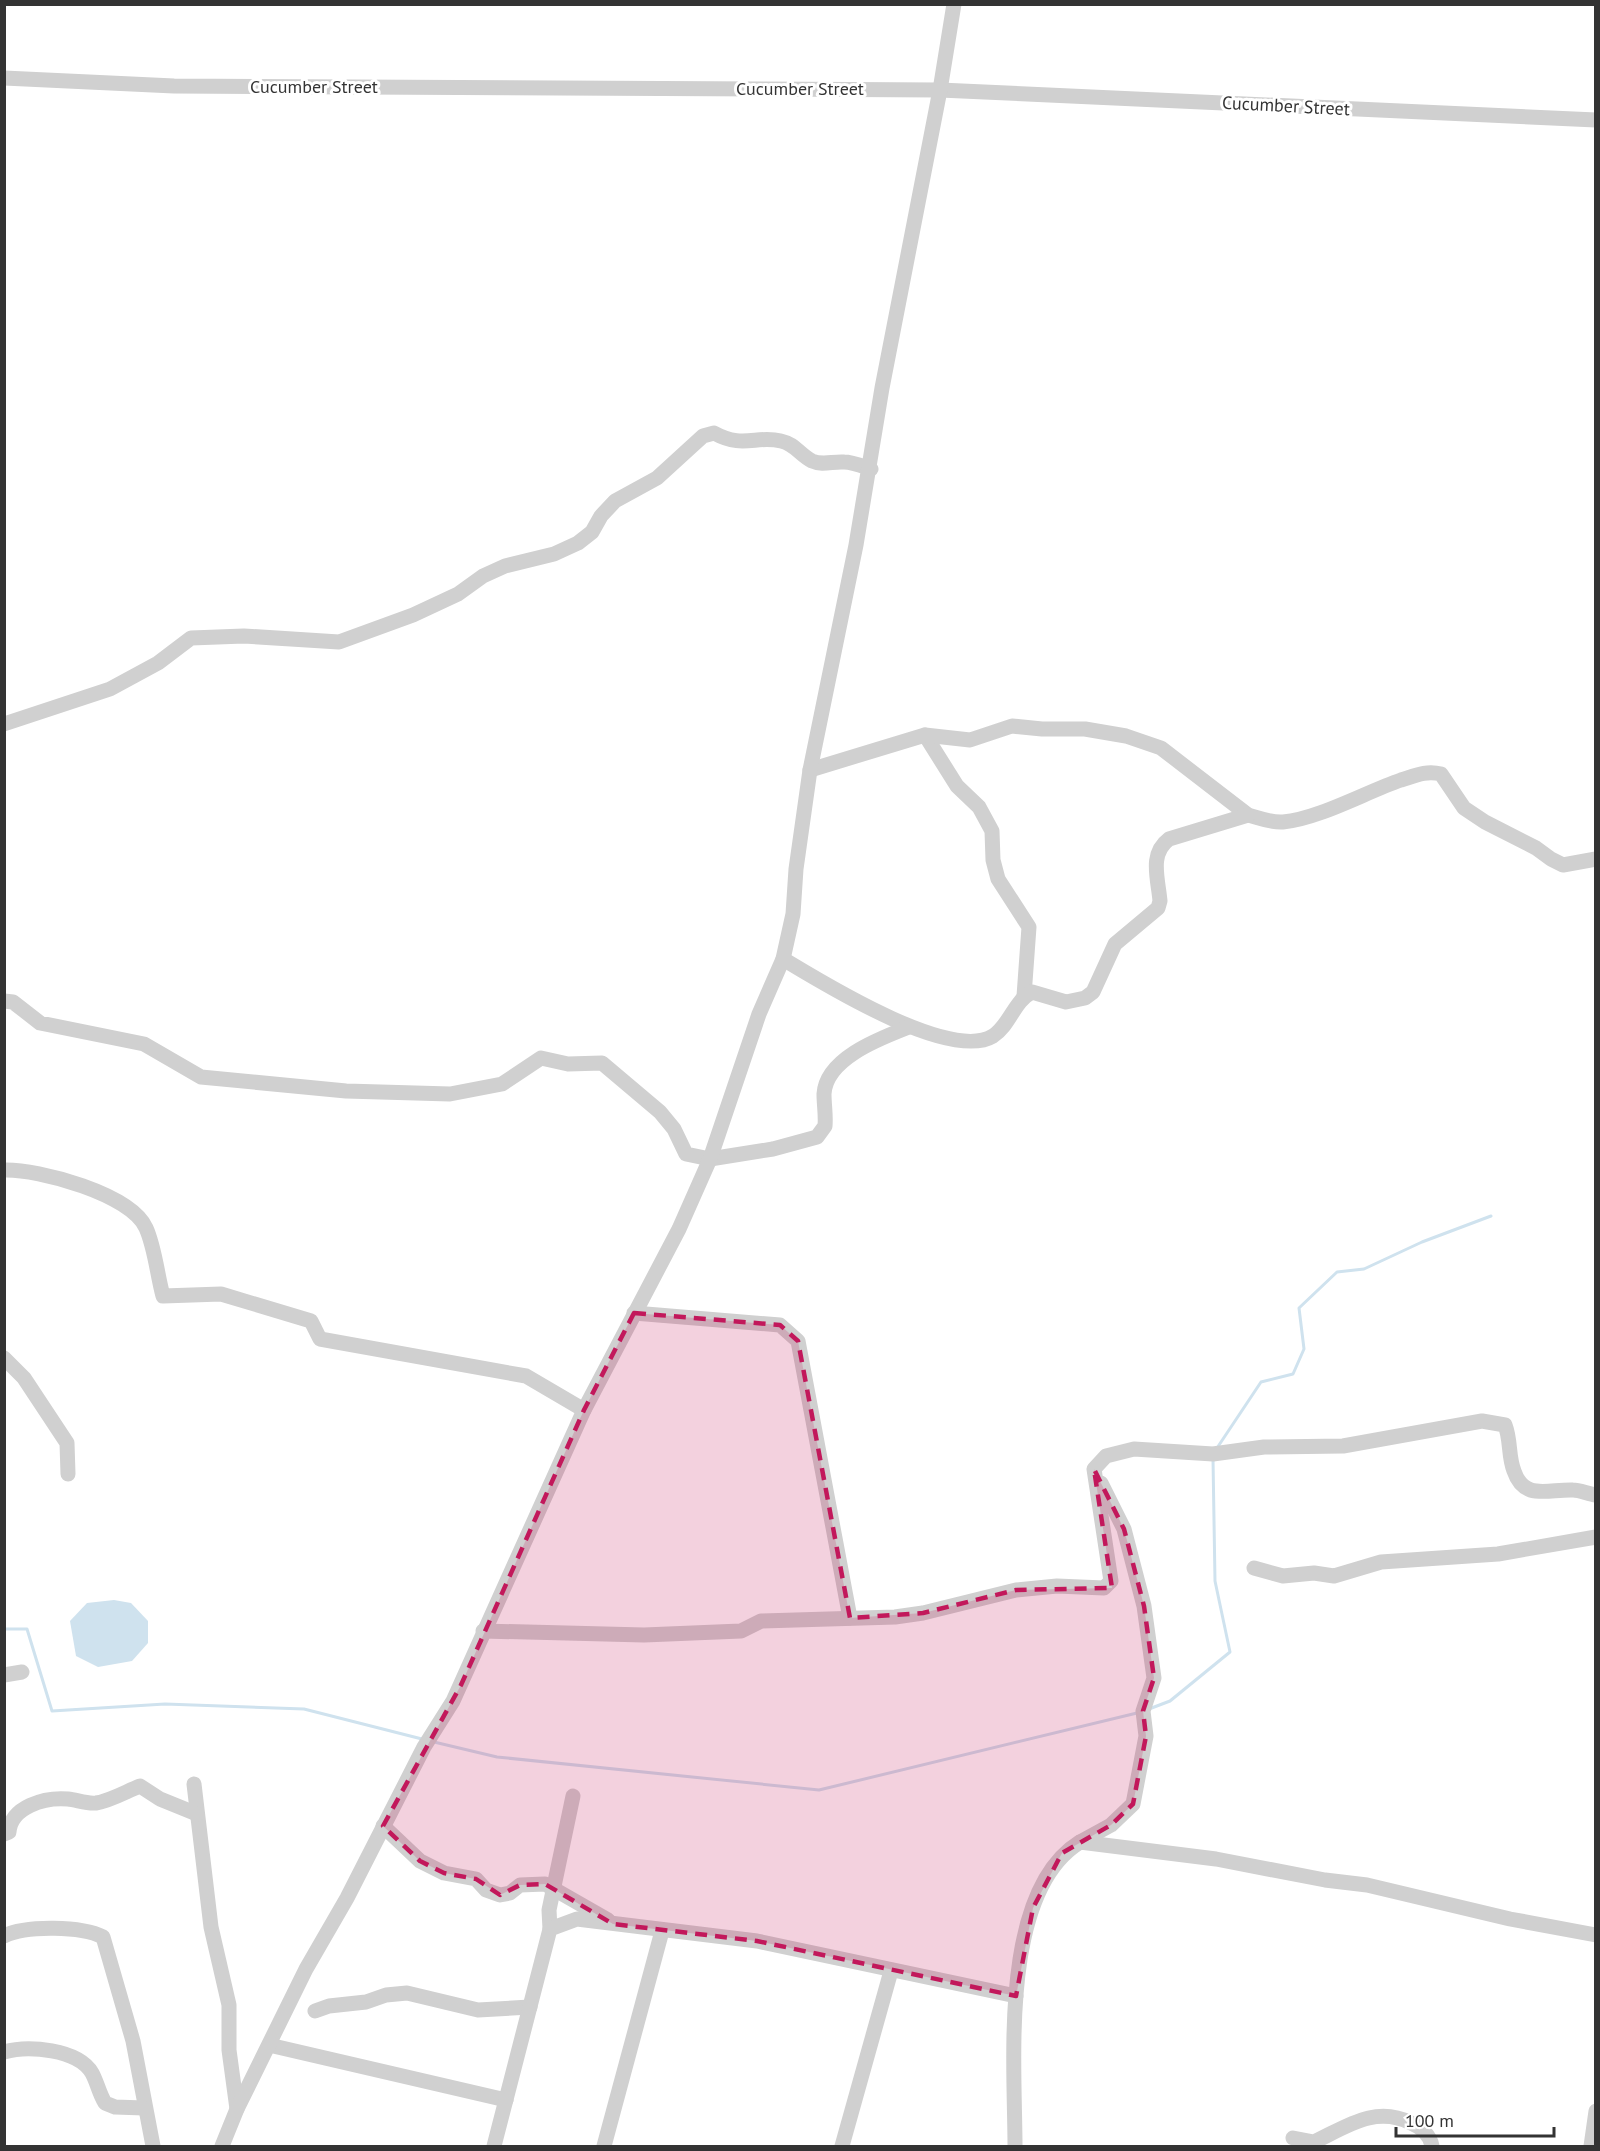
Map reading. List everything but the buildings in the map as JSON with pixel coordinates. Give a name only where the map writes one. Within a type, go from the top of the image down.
[{"type":"street","points":[[222,2146],[237,2109],[306,1969],[347,1898],[424,1747],[470,1666],[483,1630],[584,1410],[679,1229],[710,1159],[759,1014],[783,959],[793,914],[795,869],[810,770],[871,469],[882,388],[940,90],[954,4]]},
{"type":"street","name":"Cucumber Street","points":[[4,78],[174,86],[940,90],[1596,120]]},
{"type":"street","points":[[4,724],[110,689],[158,663],[191,638],[244,636],[339,642],[413,615],[458,594],[483,576],[505,566],[554,554],[578,543],[592,532],[601,516],[615,501],[657,478],[703,436],[714,433],[728,441],[779,440],[792,445],[812,461],[827,464],[843,462],[871,469]]},
{"type":"street","points":[[810,770],[925,735],[970,740],[1012,726],[1085,729],[1126,736],[1161,748],[1248,814],[1282,822],[1300,819],[1385,785],[1430,771],[1441,774],[1464,808],[1485,822],[1536,848],[1551,859],[1563,865],[1596,859]]},
{"type":"street","points":[[783,959],[852,999],[909,1027],[968,1041],[981,1041],[1002,1028],[1024,996],[1029,927],[998,879],[993,860],[992,831],[979,807],[957,786],[925,735]]},
{"type":"street","points":[[1024,996],[1038,992],[1066,1002],[1085,998],[1093,992],[1115,944],[1158,908],[1160,901],[1155,856],[1160,846],[1169,838],[1248,814]]},
{"type":"street","points":[[4,1001],[13,1002],[40,1023],[144,1044],[201,1077],[346,1091],[450,1094],[502,1084],[542,1058],[568,1064],[602,1063],[660,1112],[674,1129],[686,1154],[710,1159],[782,1147],[817,1137],[825,1126],[824,1092],[833,1071],[865,1044],[909,1027]]},
{"type":"street","points":[[4,1170],[52,1176],[119,1200],[145,1226],[163,1296],[221,1294],[311,1321],[320,1339],[526,1376],[584,1410]]},
{"type":"street","points":[[634,1313],[780,1325],[798,1341],[850,1618]]},
{"type":"street","points":[[4,1358],[24,1378],[67,1443],[68,1474]]},
{"type":"street","points":[[1094,1469],[1106,1456],[1134,1449],[1213,1454],[1264,1447],[1343,1446],[1482,1421],[1505,1425],[1512,1468],[1518,1482],[1527,1490],[1536,1493],[1574,1490],[1596,1496]]},
{"type":"street","points":[[483,1630],[644,1635],[741,1631],[761,1621],[923,1613],[1016,1590],[1057,1586],[1104,1588],[1111,1581],[1110,1562],[1094,1469]]},
{"type":"street","points":[[1015,2146],[1016,1996],[1024,1935],[1033,1908],[1062,1853],[1111,1825],[1133,1804],[1146,1736],[1143,1711],[1154,1678],[1144,1606],[1124,1529],[1094,1469]]},
{"type":"street","points":[[1254,1568],[1282,1576],[1314,1573],[1334,1576],[1381,1562],[1498,1554],[1596,1537]]},
{"type":"street","points":[[4,1675],[22,1672]]},
{"type":"street","points":[[194,1784],[211,1927],[229,2005],[229,2050],[237,2109]]},
{"type":"street","points":[[4,1834],[9,1832],[10,1821],[15,1813],[34,1804],[65,1798],[95,1803],[140,1786],[160,1799],[197,1814]]},
{"type":"street","points":[[494,2146],[550,1929],[549,1910],[573,1796]]},
{"type":"street","points":[[383,1826],[420,1861],[444,1873],[476,1879],[486,1890],[500,1895],[510,1893],[520,1885],[545,1884],[613,1924]]},
{"type":"street","points":[[1080,1842],[1216,1859],[1325,1880],[1367,1885],[1510,1919],[1596,1935]]},
{"type":"street","points":[[550,1929],[578,1919],[757,1941],[1016,1996]]},
{"type":"street","points":[[4,1936],[12,1932],[61,1929],[91,1931],[103,1937],[133,2041],[153,2146]]},
{"type":"street","points":[[604,2146],[662,1930]]},
{"type":"street","points":[[842,2146],[891,1971]]},
{"type":"street","points":[[315,2011],[329,2006],[366,2002],[386,1995],[407,1994],[478,2010],[530,2007]]},
{"type":"street","points":[[269,2044],[506,2100]]},
{"type":"street","points":[[8,2047],[52,2049],[91,2071],[105,2103],[115,2107],[144,2108]]},
{"type":"street","points":[[1591,2146],[1596,2111]]},
{"type":"street","points":[[1293,2138],[1314,2142],[1354,2121],[1383,2115],[1401,2118],[1419,2126],[1431,2139],[1432,2146]]},
{"type":"highlighted area","points":[[634,1313],[780,1325],[798,1341],[850,1618],[923,1613],[1016,1590],[1112,1588],[1094,1469],[1124,1529],[1144,1606],[1154,1678],[1143,1711],[1146,1736],[1133,1804],[1111,1825],[1062,1853],[1033,1908],[1016,1996],[757,1941],[613,1924],[545,1884],[520,1885],[500,1895],[476,1879],[444,1873],[420,1861],[383,1826],[461,1685],[584,1410]]},
{"type":"water","points":[[114,1600],[131,1603],[148,1621],[148,1643],[132,1661],[98,1667],[76,1656],[70,1621],[87,1603]]},
{"type":"waterway","points":[[1217,1448],[1261,1382],[1293,1374],[1304,1349],[1299,1308],[1337,1272],[1364,1269],[1422,1242],[1491,1216]]},
{"type":"waterway","points":[[1149,1709],[1170,1701],[1230,1652],[1215,1581],[1213,1459]]},
{"type":"waterway","points":[[4,1629],[27,1629],[52,1711],[165,1704],[304,1709],[422,1739]]},
{"type":"waterway","points":[[434,1742],[497,1757],[819,1790],[1137,1713]]}]
